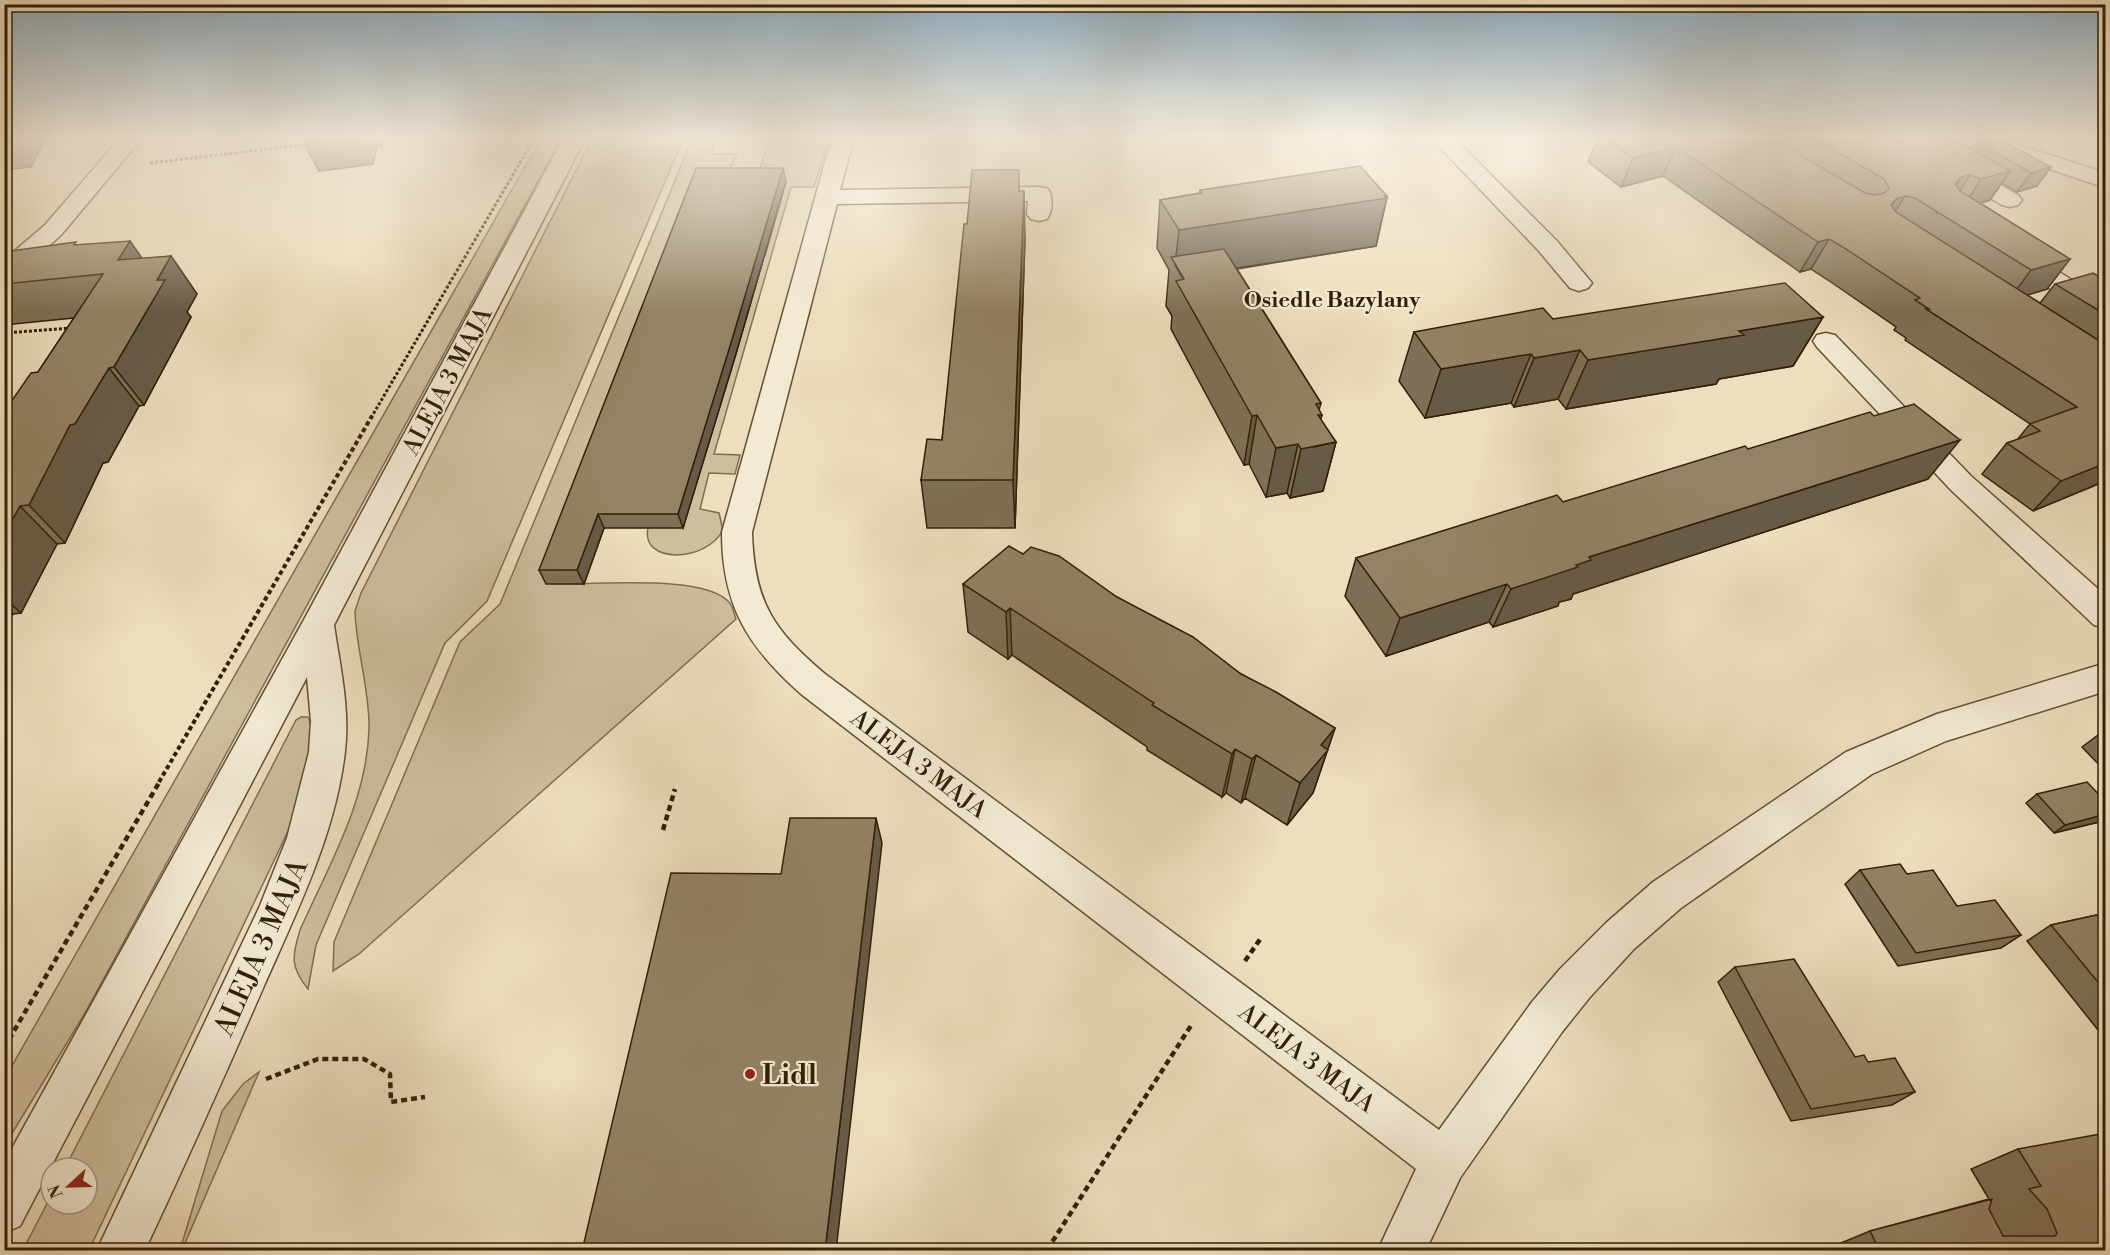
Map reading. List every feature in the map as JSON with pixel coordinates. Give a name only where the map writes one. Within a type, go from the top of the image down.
[{"type":"street","points":[[8,267],[70,211],[83,196]]},
{"type":"street","name":"ALEJA 3 MAJA","points":[[4,1210],[318,626],[544,196]]},
{"type":"street","points":[[826,197],[928,196]]},
{"type":"street","points":[[1039,214],[1040,196]]},
{"type":"street","points":[[1498,196],[1547,245],[1579,283]]},
{"type":"street","points":[[2003,196],[2010,200]]},
{"type":"street","name":"ALEJA 3 MAJA","points":[[826,197],[737,532],[738,575],[754,618],[768,642],[813,684],[1444,1162]]},
{"type":"street","points":[[1997,244],[2106,313]]},
{"type":"street","points":[[2038,302],[2072,292],[2106,290]]},
{"type":"street","points":[[1826,341],[1961,483],[2106,616]]},
{"type":"street","name":"ALEJA 3 MAJA","points":[[121,1251],[297,868],[316,806],[327,751],[328,727],[318,626]]},
{"type":"street","points":[[1401,1251],[1444,1162],[1547,1017],[1575,983],[1620,936],[1667,895],[1859,762],[1936,729],[2106,677]]},
{"type":"path","points":[[4,1048],[501,196]]},
{"type":"path","points":[[4,333],[79,328]]},
{"type":"path","points":[[663,830],[675,789]]},
{"type":"path","points":[[1047,1251],[1201,1010],[1261,938]]},
{"type":"path","points":[[266,1079],[318,1059],[364,1059],[390,1074],[391,1102],[425,1097]]},
{"type":"shaded area","points":[[509,196],[530,196],[85,1013],[5,1145],[5,1078]]},
{"type":"shaded area","points":[[563,196],[659,196],[487,601],[445,643],[316,945],[308,989],[295,968],[294,954],[297,939],[345,832],[367,756],[369,715],[355,611],[361,593]]},
{"type":"shaded area","points":[[669,196],[718,196],[546,583],[642,583],[695,587],[715,593],[729,602],[736,619],[359,954],[333,971],[334,942],[460,642],[500,604]]},
{"type":"shaded area","points":[[782,196],[789,196],[714,454],[740,455],[735,474],[709,473],[700,509],[719,513],[723,530],[715,541],[703,549],[676,555],[664,553],[654,548],[648,540],[648,528],[735,356],[763,260],[734,256],[765,256]]},
{"type":"shaded area","points":[[308,717],[312,741],[307,772],[290,827],[89,1250],[23,1250],[41,1216],[99,1216],[99,1156],[71,1156],[296,720]]},
{"type":"shaded area","points":[[259,1072],[182,1250],[180,1250],[222,1111],[243,1084]]},
{"type":"building","points":[[685,196],[775,196],[678,514],[598,514],[577,570],[539,570]]},
{"type":"building","points":[[970,196],[1024,196],[1013,480],[921,480],[927,439],[942,440],[964,224],[967,224]]},
{"type":"building","points":[[1187,196],[1387,196],[1385,196],[1387,198],[1179,230],[1160,200]]},
{"type":"building","points":[[1749,196],[1967,196],[2070,259],[2031,270],[1915,198],[1905,196],[1896,199],[1891,205],[1896,212],[2106,345],[2106,463],[2061,481],[2007,443],[2040,431],[2030,424],[2077,407],[1926,309],[1929,309],[1915,300],[1920,298],[1846,249],[1829,239],[1818,242]]},
{"type":"building","points":[[130,241],[118,260],[171,256],[157,280],[165,280],[114,367],[109,368],[75,424],[70,425],[29,505],[20,506],[4,534],[4,412],[31,373],[38,372],[103,274],[4,284],[4,252],[76,242],[74,245]]},
{"type":"building","points":[[1224,249],[1321,403],[1316,404],[1322,415],[1318,415],[1336,442],[1301,449],[1298,444],[1276,448],[1257,415],[1252,416],[1176,281],[1184,279],[1171,257]]},
{"type":"building","points":[[2093,273],[2106,281],[2106,315],[2055,284]]},
{"type":"building","points":[[1785,283],[1823,317],[1739,331],[1744,335],[1588,360],[1580,350],[1534,358],[1531,354],[1441,369],[1414,332],[1543,308],[1553,319]]},
{"type":"building","points":[[1914,404],[1960,440],[1589,557],[1591,560],[1576,565],[1578,567],[1511,589],[1507,584],[1400,618],[1356,558],[1557,495],[1563,502],[1745,446],[1748,449],[1870,412],[1874,416]]},
{"type":"building","points":[[1009,546],[1023,554],[1031,547],[1059,556],[1117,597],[1193,637],[1241,674],[1276,692],[1335,728],[1321,745],[1328,750],[1300,783],[1256,755],[1252,759],[1235,749],[1232,754],[1152,705],[1154,703],[1010,608],[1006,612],[963,584]]},
{"type":"building","points":[[2087,782],[2106,802],[2106,814],[2065,825],[2037,794]]},
{"type":"building","name":"Lidl","points":[[790,818],[876,818],[825,1251],[582,1251],[671,873],[781,874]]},
{"type":"building","points":[[1900,864],[1907,874],[1933,870],[1957,906],[1995,900],[2021,935],[1916,953],[1860,870]]},
{"type":"building","points":[[2106,913],[2106,992],[2051,925]]},
{"type":"building","points":[[1794,959],[1855,1057],[1864,1055],[1868,1062],[1895,1058],[1915,1092],[1811,1109],[1735,967]]},
{"type":"building","points":[[2106,1133],[2106,1251],[1880,1251],[1870,1231],[1992,1199],[1989,1209],[2003,1236],[2055,1236],[2057,1233],[2047,1209],[2029,1189],[2041,1186],[2018,1149]]},
{"type":"place","name":"Lidl","points":[[750,1074]]},
{"type":"district","name":"Osiedle Bazylany","points":[[1332,299]]}]
